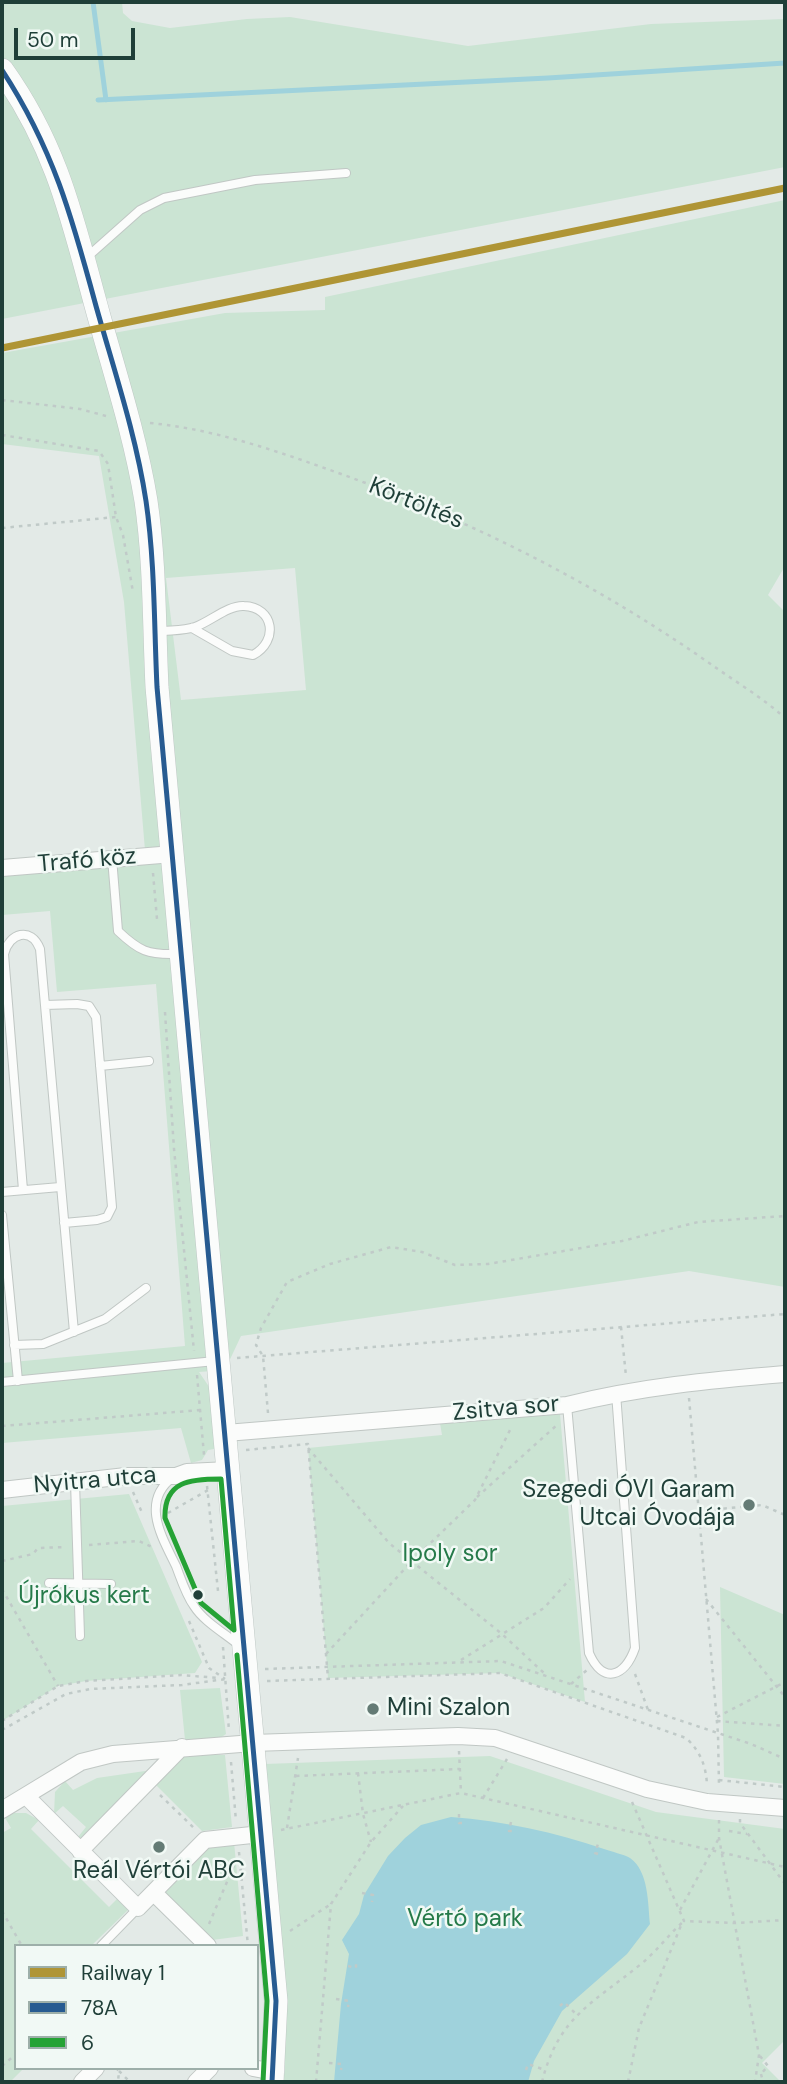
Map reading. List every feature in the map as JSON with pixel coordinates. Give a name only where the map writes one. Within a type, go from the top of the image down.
[{"type":"street","points":[[2,70],[45,141],[65,191],[128,421],[146,501],[157,687],[162,855],[182,954],[219,1360],[243,1649],[236,1678],[241,1743],[261,1834],[257,1944]]},
{"type":"street","name":"Trafó köz","points":[[2,868],[162,855]]},
{"type":"street","name":"Zsitva sor","points":[[227,1452],[269,1430],[521,1408],[568,1409],[622,1392],[688,1382],[785,1374]]},
{"type":"street","name":"Nyitra utca","points":[[2,1490],[126,1476],[176,1476],[205,1470],[227,1452]]},
{"type":"street","points":[[2,1810],[81,1762],[113,1754],[241,1743],[458,1736],[495,1738],[631,1783],[713,1803],[785,1808]]},
{"type":"street","points":[[80,1851],[183,1747]]},
{"type":"street","points":[[26,1796],[138,1909],[205,1840],[261,1834]]},
{"type":"street","points":[[153,1893],[205,1943]]},
{"type":"street","points":[[259,1951],[276,2001],[266,2074]]},
{"type":"lane","points":[[84,260],[140,210],[164,198],[255,180],[346,173]]},
{"type":"lane","points":[[154,632],[192,628],[236,607],[244,606],[265,617],[271,631],[266,645],[253,654],[232,652],[192,628]]},
{"type":"lane","points":[[112,858],[118,931],[136,949],[162,955],[182,954]]},
{"type":"lane","points":[[23,1191],[4,954],[6,945],[14,936],[23,935],[32,937],[40,949],[74,1332]]},
{"type":"lane","points":[[45,1005],[89,1006],[96,1017],[111,1213],[97,1220],[64,1223]]},
{"type":"lane","points":[[100,1066],[149,1061]]},
{"type":"lane","points":[[2,1192],[60,1187]]},
{"type":"lane","points":[[2,1215],[18,1381]]},
{"type":"lane","points":[[15,1345],[43,1344],[105,1319],[146,1288]]},
{"type":"lane","points":[[2,1382],[219,1360]]},
{"type":"lane","points":[[568,1409],[589,1653],[594,1665],[602,1671],[614,1673],[624,1670],[635,1648],[622,1392]]},
{"type":"lane","points":[[176,1476],[160,1491],[152,1523],[194,1608],[243,1649]]},
{"type":"lane","points":[[75,1482],[80,1636]]},
{"type":"lane","points":[[49,1583],[111,1584]]},
{"type":"lane","points":[[103,1944],[138,1909]]},
{"type":"path","name":"Körtöltés","points":[[2,400],[80,409],[128,421],[214,433],[378,487],[461,521],[561,570],[667,633],[785,718]]},
{"type":"path","points":[[2,435],[99,451],[108,464],[116,517],[123,535],[134,597],[153,603]]},
{"type":"path","points":[[2,528],[116,517]]},
{"type":"path","points":[[157,921],[162,855]]},
{"type":"path","points":[[165,1010],[174,1150],[218,1592]]},
{"type":"path","points":[[270,1448],[263,1356],[256,1345],[261,1328],[287,1282],[330,1264],[391,1247],[422,1252],[455,1265],[488,1264],[622,1241],[698,1222],[785,1216]]},
{"type":"path","points":[[219,1360],[785,1314]]},
{"type":"path","points":[[621,1327],[622,1392]]},
{"type":"path","points":[[688,1382],[718,1734],[719,1780],[713,1803]]},
{"type":"path","points":[[475,1500],[521,1408]]},
{"type":"path","points":[[326,1654],[412,1561],[568,1409]]},
{"type":"path","points":[[2,1426],[201,1410]]},
{"type":"path","points":[[227,1452],[308,1444],[308,1448],[389,1543],[502,1634],[548,1676]]},
{"type":"path","points":[[308,1448],[328,1678]]},
{"type":"path","points":[[126,1476],[152,1523],[208,1490]]},
{"type":"path","points":[[698,1511],[762,1505],[785,1515]]},
{"type":"path","points":[[153,1538],[158,1550]]},
{"type":"path","points":[[458,1662],[544,1608],[581,1566]]},
{"type":"path","points":[[2,1589],[58,1686]]},
{"type":"path","points":[[706,1599],[785,1697]]},
{"type":"path","points":[[189,1621],[209,1668],[236,1678]]},
{"type":"path","points":[[222,1630],[236,1678],[241,1743],[239,1854],[257,1944]]},
{"type":"path","points":[[2,1730],[66,1694],[90,1689],[182,1685],[236,1678],[262,1669],[501,1661],[751,1744],[785,1759]]},
{"type":"path","points":[[630,1661],[648,1710]]},
{"type":"path","points":[[571,1684],[594,1665]]},
{"type":"path","points":[[2,1721],[58,1686],[86,1681],[181,1675],[262,1681],[500,1673],[686,1738],[701,1756],[713,1803],[759,2055],[755,2082]]},
{"type":"path","points":[[717,1719],[785,1682]]},
{"type":"path","points":[[717,1719],[785,1726]]},
{"type":"path","points":[[458,1736],[461,1793]]},
{"type":"path","points":[[287,1829],[301,1741]]},
{"type":"path","points":[[484,1798],[513,1744]]},
{"type":"path","points":[[296,1776],[460,1769]]},
{"type":"path","points":[[358,1773],[363,1814],[371,1842]]},
{"type":"path","points":[[719,1780],[785,1787]]},
{"type":"path","points":[[147,1782],[205,1840]]},
{"type":"path","points":[[628,2082],[639,2028],[684,1920],[632,1801],[631,1783]]},
{"type":"path","points":[[261,1834],[461,1793],[785,1867]]},
{"type":"path","points":[[316,2082],[331,1904],[371,1842],[404,1805]]},
{"type":"path","points":[[740,1805],[740,1824],[785,1884]]},
{"type":"path","points":[[459,1814],[458,1823],[462,1823]]},
{"type":"path","points":[[511,1822],[509,1830],[513,1831]]},
{"type":"path","points":[[729,1831],[748,1834]]},
{"type":"path","points":[[680,1910],[719,1838]]},
{"type":"path","points":[[598,1844],[595,1853],[598,1854]]},
{"type":"path","points":[[205,1943],[239,1854]]},
{"type":"path","points":[[362,1893],[373,1895],[372,1902]]},
{"type":"path","points":[[259,1944],[331,1904]]},
{"type":"path","points":[[2,1911],[21,1944]]},
{"type":"path","points":[[542,2082],[553,2047],[565,2028],[577,2015],[645,1961],[684,1920],[735,1923],[785,1920]]},
{"type":"path","points":[[348,1966],[356,1968],[356,1964]]},
{"type":"path","points":[[336,1999],[349,2001],[348,2007]]},
{"type":"path","points":[[560,2006],[564,2002],[577,2015]]},
{"type":"path","points":[[759,2055],[768,2066],[761,2074]]},
{"type":"path","points":[[329,2063],[342,2064],[341,2070]]},
{"type":"path","points":[[526,2070],[528,2064],[545,2070]]},
{"type":"path","points":[[759,2068],[763,2082]]},
{"type":"path","points":[[117,2070],[118,2082]]},
{"type":"path","points":[[117,2070],[130,2082]]},
{"type":"green space","points":[[2,2],[122,2],[123,13],[132,21],[170,28],[290,17],[468,46],[651,24],[785,19],[785,167],[2,319]]},
{"type":"green space","points":[[785,200],[785,566],[768,595],[785,612],[785,1287],[689,1271],[241,1336],[225,1370],[199,1372],[214,1394],[217,1443],[214,1449],[208,1450],[202,1460],[191,1463],[181,1428],[2,1443],[2,1363],[185,1346],[156,984],[57,992],[50,911],[2,915],[2,876],[146,862],[124,602],[99,456],[2,444],[2,353],[225,313],[325,310],[325,297]],"holes":[[[295,568],[306,690],[181,700],[166,578]]]},
{"type":"green space","name":"Ipoly sor","points":[[560,1414],[585,1702],[500,1673],[328,1678],[308,1448],[442,1435],[440,1423]]},
{"type":"green space","name":"Újrókus kert","points":[[129,1494],[202,1662],[195,1673],[86,1681],[58,1686],[2,1721],[2,1506]]},
{"type":"green space","points":[[720,1587],[785,1615],[785,1784],[724,1777]]},
{"type":"green space","points":[[220,1688],[226,1734],[220,1738],[185,1740],[180,1690]]},
{"type":"green space","points":[[183,1754],[225,1755],[232,1827],[202,1831],[156,1785]]},
{"type":"green space","name":"Vértó park","points":[[490,1756],[656,1812],[785,1829],[785,2040],[762,2063],[781,2082],[282,2082],[285,2071],[284,1998],[265,1764]]},
{"type":"green space","points":[[152,1770],[84,1838],[78,1837],[86,1827],[63,1806],[54,1814],[55,1792],[65,1781],[73,1790],[97,1778]]},
{"type":"green space","points":[[26,1813],[39,1820],[31,1829],[109,1907],[117,1899],[128,1910],[93,1944],[14,1944],[14,2070],[22,2070],[10,2082],[2,2082],[2,1833],[11,1828],[4,1816]]},
{"type":"green space","points":[[234,1842],[243,1936],[212,1940],[165,1893],[211,1845]]},
{"type":"water","points":[[451,1817],[548,1832],[630,1858],[641,1871],[644,1880],[650,1924],[627,1954],[562,2011],[534,2061],[528,2082],[334,2082],[341,2004],[349,1954],[342,1940],[359,1914],[364,1895],[388,1856],[421,1825]]},
{"type":"waterway","points":[[93,2],[106,100]]},
{"type":"waterway","points":[[98,100],[548,78],[785,63]]},
{"type":"rail line","name":"1","points":[[2,348],[785,188]]},
{"type":"transit line","name":"78A","points":[[2,70],[35,127],[69,213],[131,427],[146,501],[153,571],[157,687],[276,2001],[272,2082]]},
{"type":"transit line","name":"6","points":[[221,1479],[234,1630],[201,1603],[165,1518],[169,1496],[174,1489],[189,1482],[221,1479]]},
{"type":"transit line","name":"6","points":[[237,1655],[267,2001],[263,2082]]},
{"type":"place","name":"Szegedi ÓVI Garam Utcai Óvodája","points":[[749,1505]]},
{"type":"place","name":"Mini Szalon","points":[[373,1709]]},
{"type":"place","name":"Reál Vértói ABC","points":[[159,1847]]}]
